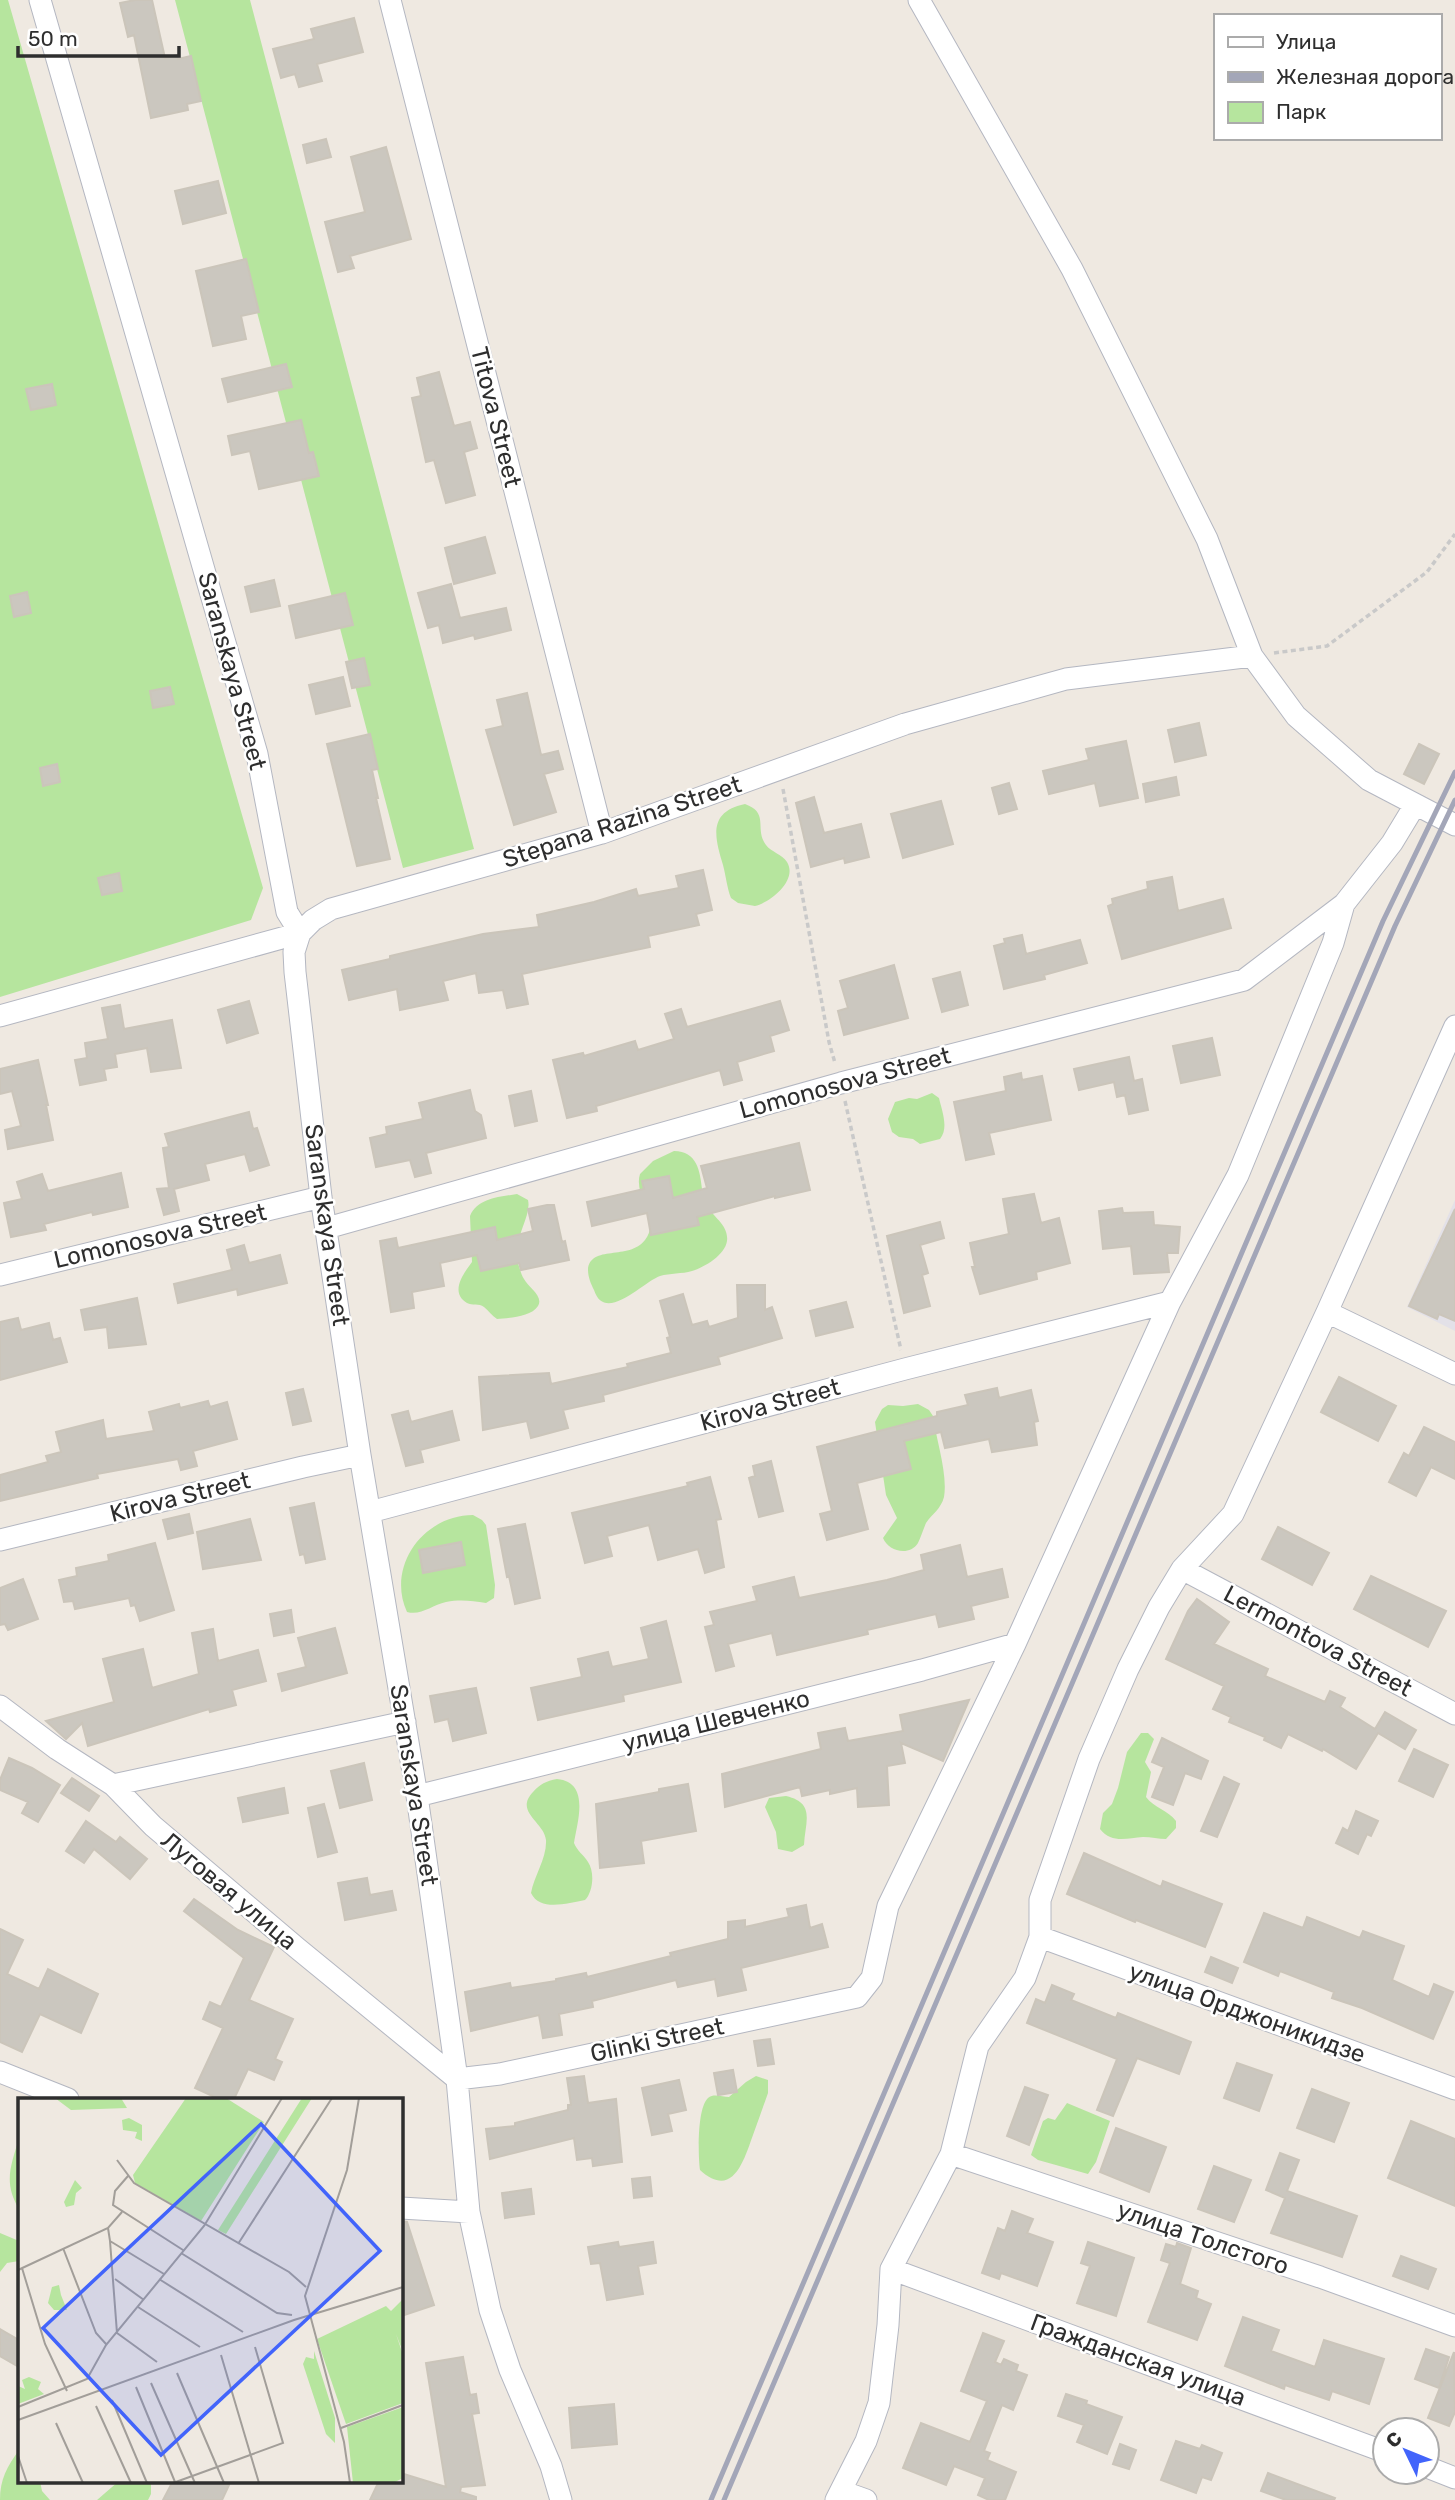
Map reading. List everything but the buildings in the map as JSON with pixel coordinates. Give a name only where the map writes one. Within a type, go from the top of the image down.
[{"type":"street","name":"Saranskaya Street","points":[[40,0],[257,754],[287,912],[300,933],[294,952],[295,972],[321,1197],[360,1455],[417,1796],[457,2079],[470,2212],[491,2310],[510,2370],[551,2466],[561,2500]]},
{"type":"street","name":"Titova Street","points":[[390,0],[602,833]]},
{"type":"street","points":[[919,0],[1072,269],[1207,539],[1252,656],[1296,716],[1369,779],[1455,825]]},
{"type":"street","name":"Stepana Razina Street","points":[[0,1016],[300,933],[313,920],[331,909],[602,833],[905,724],[1066,679],[1252,656]]},
{"type":"street","points":[[1015,1644],[1170,1302],[1238,1175],[1333,943],[1344,904],[1392,843],[1415,805]]},
{"type":"street","name":"Lomonosova Street","points":[[327,1228],[841,1083],[1244,980],[1344,904]]},
{"type":"street","points":[[866,2500],[838,2495],[866,2441],[879,2403],[891,2269],[951,2154],[978,2046],[1025,1978],[1040,1937],[1040,1900],[1089,1759],[1128,1669],[1159,1607],[1182,1569],[1233,1514],[1455,1026]]},
{"type":"street","name":"Lomonosova Street","points":[[0,1275],[321,1197]]},
{"type":"street","name":"Kirova Street","points":[[370,1511],[905,1369],[1170,1302]]},
{"type":"street","points":[[1327,1312],[1455,1374]]},
{"type":"street","name":"Kirova Street","points":[[0,1541],[303,1466],[360,1455]]},
{"type":"street","name":"Lermontova Street","points":[[1182,1569],[1455,1714]]},
{"type":"street","name":"улица Шевченко","points":[[417,1796],[922,1671],[1015,1644]]},
{"type":"street","name":"Glinki Street","points":[[457,2079],[500,2074],[857,1997],[872,1978],[888,1906],[1015,1644]]},
{"type":"street","name":"Луговая улица","points":[[0,1706],[57,1749],[113,1785],[173,1843],[296,1948],[457,2079]]},
{"type":"street","points":[[113,1785],[405,1722]]},
{"type":"street","name":"улица Орджоникидзе","points":[[1040,1937],[1455,2089]]},
{"type":"street","points":[[0,2072],[65,2098]]},
{"type":"street","name":"улица Толстого","points":[[951,2154],[1307,2273],[1455,2326]]},
{"type":"street","points":[[402,2208],[470,2212]]},
{"type":"street","name":"Гражданская улица","points":[[891,2269],[1371,2447]]},
{"type":"path","points":[[1252,656],[1327,646],[1427,572],[1455,534]]},
{"type":"shaded area","points":[[1455,1200],[1455,1331],[1407,1307]]},
{"type":"green space","points":[[0,0],[8,0],[263,888],[251,920],[0,997]]},
{"type":"green space","points":[[175,0],[250,0],[474,849],[403,868]]},
{"type":"green space","points":[[745,804],[757,812],[766,845],[785,859],[789,869],[789,876],[781,889],[755,906],[738,903],[731,898],[716,836],[719,820],[724,813]]},
{"type":"green space","points":[[932,1093],[939,1098],[944,1119],[943,1135],[940,1139],[920,1144],[892,1132],[888,1119],[895,1102],[917,1099]]},
{"type":"green space","points":[[674,1151],[688,1154],[696,1163],[706,1205],[726,1230],[727,1241],[723,1251],[703,1267],[660,1276],[625,1298],[607,1303],[599,1299],[591,1283],[588,1270],[590,1262],[596,1257],[630,1250],[645,1240],[650,1224],[640,1191],[640,1174],[653,1161]]},
{"type":"green space","points":[[517,1194],[528,1200],[518,1245],[518,1264],[539,1302],[535,1310],[525,1315],[497,1319],[482,1306],[467,1303],[459,1294],[460,1282],[472,1262],[470,1216],[478,1205],[484,1202]]},
{"type":"green space","points":[[918,1404],[929,1410],[933,1416],[943,1467],[944,1497],[939,1508],[926,1523],[918,1543],[909,1550],[899,1551],[889,1546],[883,1538],[897,1518],[886,1495],[875,1422],[882,1409],[888,1405]]},
{"type":"green space","points":[[473,1515],[486,1525],[495,1585],[494,1598],[486,1603],[451,1601],[422,1611],[407,1612],[402,1595],[402,1577],[414,1546],[439,1524],[455,1517]]},
{"type":"green space","points":[[1141,1733],[1148,1733],[1154,1739],[1145,1762],[1151,1772],[1146,1797],[1176,1821],[1176,1828],[1166,1839],[1115,1838],[1100,1829],[1103,1813],[1112,1804],[1118,1788],[1127,1752]]},
{"type":"green space","points":[[557,1779],[568,1782],[578,1795],[579,1815],[574,1843],[588,1862],[592,1876],[590,1892],[585,1900],[555,1905],[541,1903],[531,1893],[546,1840],[527,1805],[528,1799],[538,1787]]},
{"type":"green space","points":[[786,1796],[802,1803],[807,1814],[804,1845],[792,1852],[778,1849],[776,1832],[765,1807],[769,1798]]},
{"type":"green space","points":[[756,2076],[768,2080],[768,2093],[746,2155],[736,2173],[729,2179],[721,2181],[711,2178],[700,2170],[699,2163],[699,2132],[704,2103],[713,2096],[729,2097]]},
{"type":"green space","points":[[1067,2103],[1110,2121],[1096,2162],[1088,2174],[1038,2160],[1031,2155],[1043,2121],[1048,2118],[1055,2120]]},
{"type":"green space","points":[[18,2142],[18,2207],[11,2190],[11,2166]]},
{"type":"green space","points":[[0,2233],[18,2241],[18,2261],[7,2263],[0,2272]]},
{"type":"green space","points":[[18,2452],[18,2482],[40,2482],[42,2491],[50,2500],[0,2500],[1,2486]]},
{"type":"green space","points":[[118,2482],[151,2482],[148,2500],[97,2500]]},
{"type":"railway","points":[[711,2500],[1383,921],[1455,772]]},
{"type":"railway","points":[[724,2500],[1395,926],[1455,800]]}]
